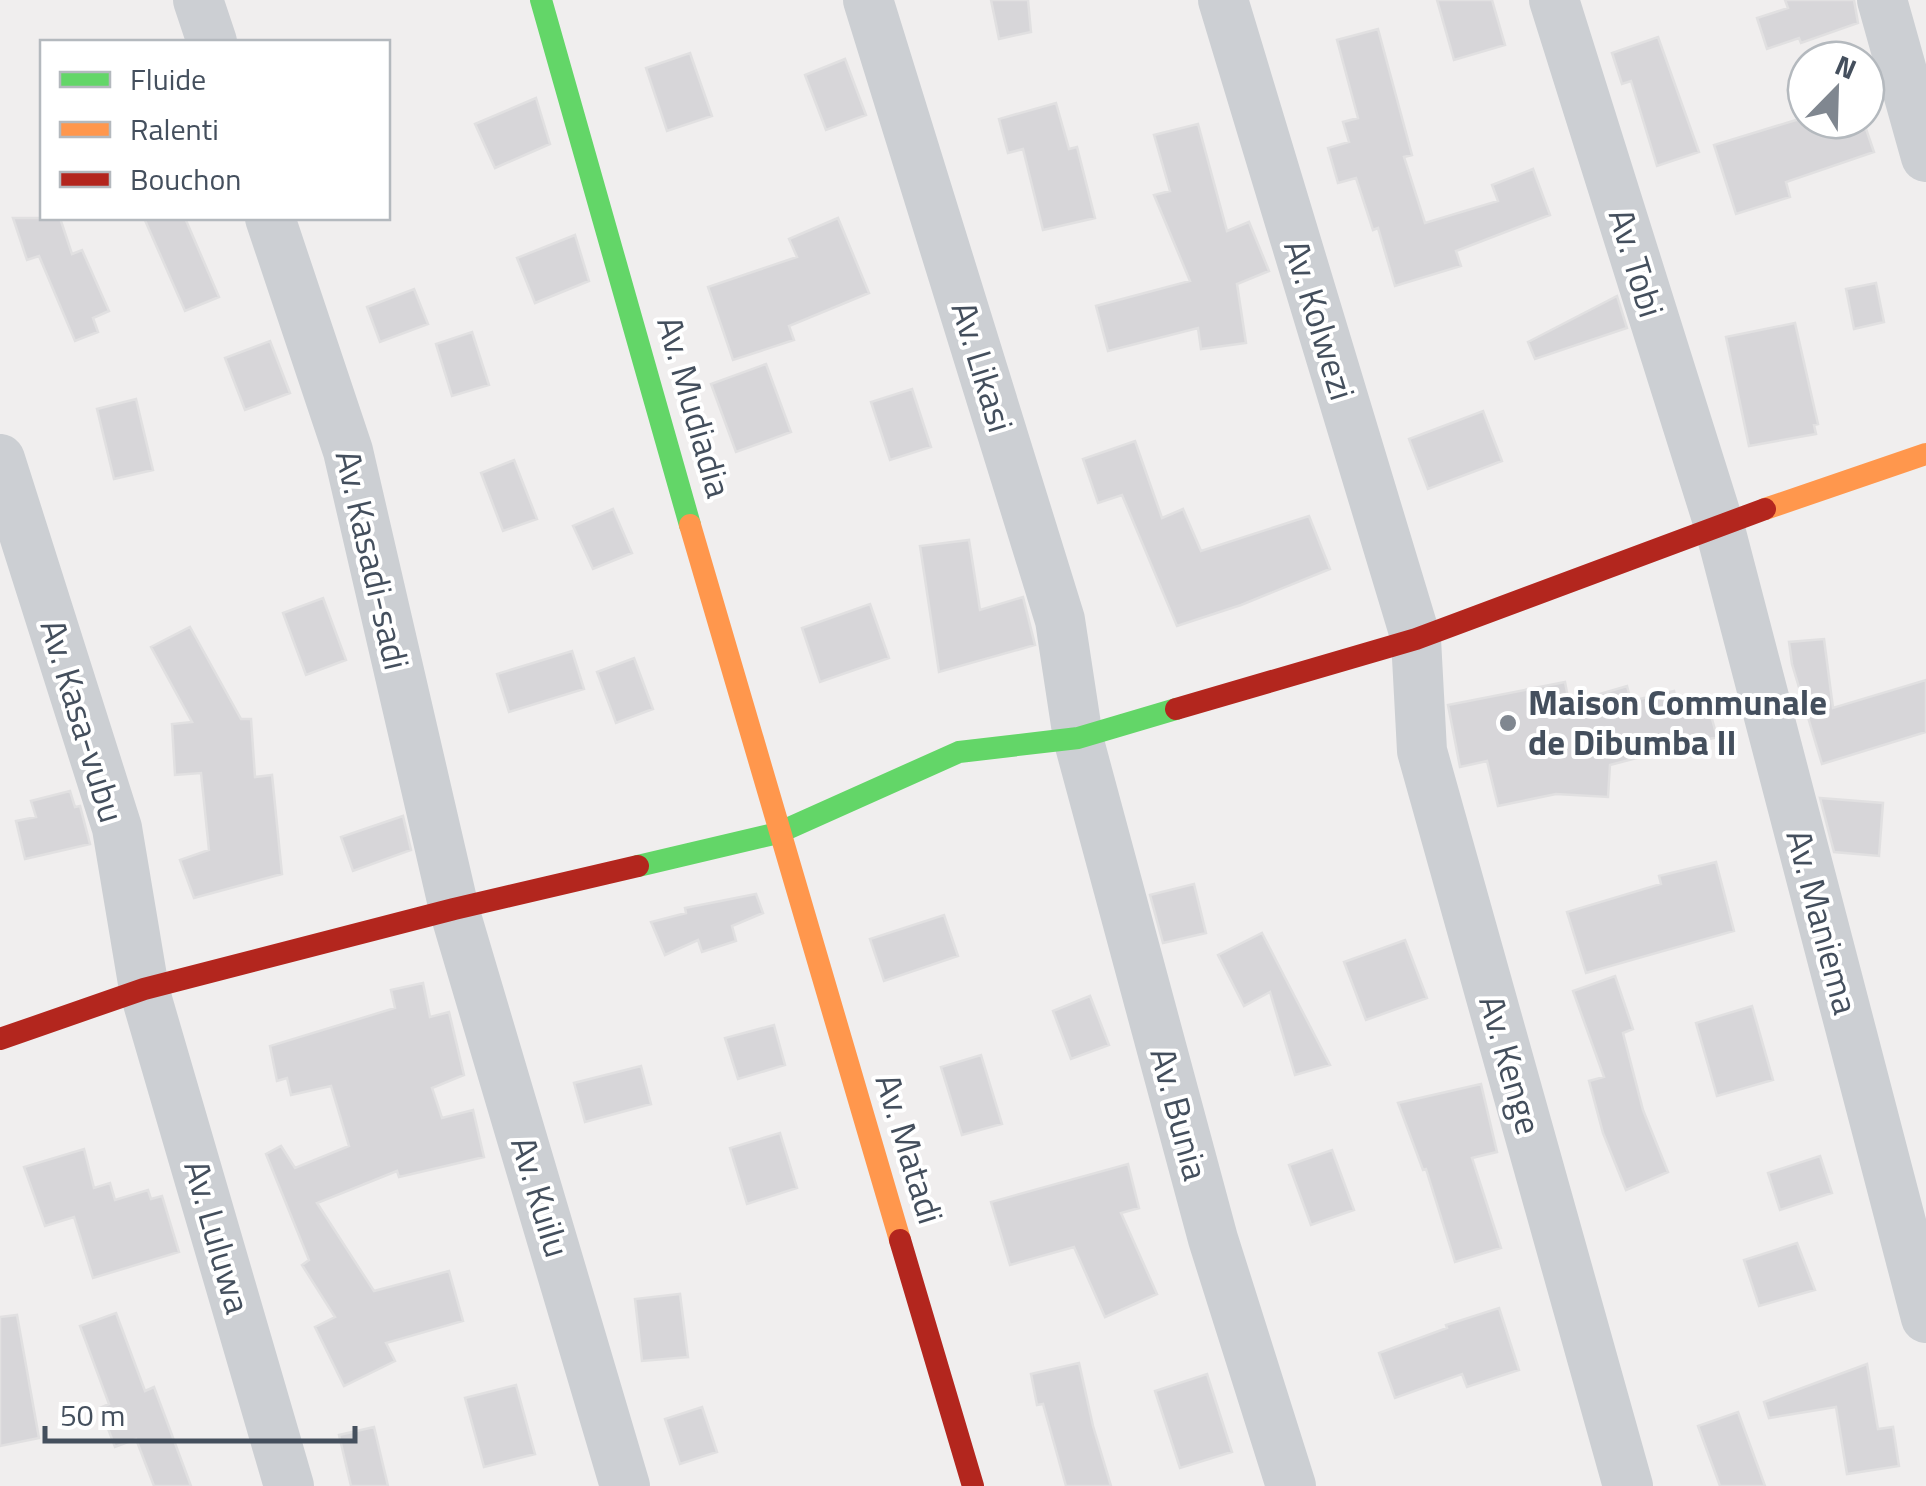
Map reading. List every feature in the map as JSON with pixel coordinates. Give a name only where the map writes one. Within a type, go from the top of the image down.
[{"type":"main road","name":"Av. Mudiadia","points":[[542,0],[778,832]]},
{"type":"main road","points":[[0,1038],[144,988],[778,832],[959,752],[1078,738],[1416,639],[1718,526],[1926,454]]},
{"type":"main road","name":"Av. Matadi","points":[[778,832],[973,1486]]},
{"type":"street","points":[[198,0],[211,40]]},
{"type":"street","name":"Av. Likasi","points":[[868,0],[1060,620],[1078,738]]},
{"type":"street","name":"Av. Kolwezi","points":[[1223,0],[1416,639]]},
{"type":"street","name":"Av. Tobi","points":[[1554,0],[1718,526]]},
{"type":"street","points":[[1882,0],[1926,157]]},
{"type":"street","name":"Av. Kasadi-sadi","points":[[271,220],[348,451],[454,909]]},
{"type":"street","name":"Av. Kasa-vubu","points":[[0,459],[117,828],[144,988]]},
{"type":"street","name":"Av. Maniema","points":[[1718,526],[1926,1318]]},
{"type":"street","name":"Av. Kenge","points":[[1416,639],[1422,751],[1628,1486]]},
{"type":"street","name":"Av. Bunia","points":[[1078,738],[1213,1238],[1291,1486]]},
{"type":"street","name":"Av. Kuilu","points":[[454,909],[626,1486]]},
{"type":"street","name":"Av. Luluwa","points":[[144,988],[289,1486]]},
{"type":"building","points":[[991,0],[1028,0],[1031,32],[999,39]]},
{"type":"building","points":[[1437,0],[1492,0],[1505,45],[1454,60]]},
{"type":"building","points":[[1785,0],[1854,0],[1858,23],[1810,40],[1786,40],[1767,49],[1757,18],[1788,8]]},
{"type":"building","points":[[1378,29],[1412,155],[1404,157],[1425,223],[1498,201],[1492,185],[1533,169],[1550,215],[1456,251],[1461,266],[1395,286],[1378,228],[1373,230],[1356,178],[1338,183],[1328,148],[1349,142],[1343,122],[1358,118],[1337,40]]},
{"type":"building","points":[[1658,37],[1699,152],[1657,166],[1631,81],[1622,84],[1612,53]]},
{"type":"building","points":[[690,53],[712,116],[667,131],[646,68]]},
{"type":"building","points":[[845,59],[866,115],[826,130],[805,75]]},
{"type":"building","points":[[536,98],[550,144],[495,168],[475,124]]},
{"type":"building","points":[[1056,103],[1069,149],[1077,147],[1095,218],[1043,230],[1023,149],[1008,153],[999,119]]},
{"type":"building","points":[[1786,123],[1786,140],[1870,140],[1874,152],[1786,182],[1790,197],[1736,214],[1714,145]]},
{"type":"building","points":[[1198,124],[1227,231],[1249,222],[1269,271],[1237,284],[1246,343],[1201,349],[1198,328],[1108,351],[1096,306],[1190,281],[1154,195],[1170,191],[1154,135]]},
{"type":"building","points":[[13,218],[61,220],[72,254],[82,250],[109,311],[93,318],[98,332],[75,341],[39,256],[27,260]]},
{"type":"building","points":[[838,218],[869,293],[789,326],[794,340],[733,360],[708,287],[797,257],[789,239]]},
{"type":"building","points":[[145,220],[186,220],[219,297],[185,311]]},
{"type":"building","points":[[575,235],[589,281],[535,303],[517,258]]},
{"type":"building","points":[[1876,283],[1884,322],[1854,329],[1846,289]]},
{"type":"building","points":[[414,289],[428,324],[380,342],[367,307]]},
{"type":"building","points":[[1617,296],[1627,328],[1535,359],[1528,342]]},
{"type":"building","points":[[1795,323],[1818,424],[1814,425],[1816,434],[1749,446],[1726,337]]},
{"type":"building","points":[[472,332],[489,385],[452,396],[436,344]]},
{"type":"building","points":[[270,341],[290,393],[245,410],[225,358]]},
{"type":"building","points":[[766,364],[791,432],[736,452],[711,384]]},
{"type":"building","points":[[912,389],[931,447],[890,460],[871,402]]},
{"type":"building","points":[[136,399],[153,470],[114,479],[97,409]]},
{"type":"building","points":[[1483,411],[1502,461],[1428,489],[1409,439]]},
{"type":"building","points":[[1135,441],[1162,518],[1183,509],[1201,551],[1309,516],[1330,569],[1177,626],[1122,495],[1098,503],[1083,459]]},
{"type":"building","points":[[514,460],[537,519],[503,531],[481,473]]},
{"type":"building","points":[[613,509],[632,553],[593,569],[573,526]]},
{"type":"building","points":[[969,540],[980,610],[1023,597],[1035,645],[939,672],[920,546]]},
{"type":"building","points":[[323,598],[346,660],[306,675],[283,613]]},
{"type":"building","points":[[870,604],[889,658],[820,682],[802,628]]},
{"type":"building","points":[[190,627],[241,719],[251,719],[255,777],[272,775],[282,874],[194,898],[180,860],[209,850],[201,773],[175,775],[172,724],[192,722],[151,647]]},
{"type":"building","points":[[1824,639],[1833,708],[1926,680],[1926,732],[1822,764],[1789,642]]},
{"type":"building","points":[[572,651],[584,689],[509,712],[497,674]]},
{"type":"building","points":[[634,658],[653,709],[616,723],[597,672]]},
{"type":"building","points":[[1565,682],[1569,703],[1627,686],[1631,701],[1674,691],[1678,708],[1707,701],[1717,737],[1610,765],[1608,797],[1556,794],[1498,806],[1487,761],[1460,767],[1448,705]]},
{"type":"building","points":[[70,791],[75,807],[80,806],[90,844],[25,859],[16,821],[36,817],[31,801]]},
{"type":"building","points":[[1820,798],[1883,803],[1879,856],[1834,852]]},
{"type":"building","points":[[403,816],[411,850],[353,871],[341,837]]},
{"type":"building","points":[[1716,862],[1734,931],[1586,973],[1567,912],[1661,884],[1659,876]]},
{"type":"building","points":[[1194,884],[1206,933],[1163,943],[1150,895]]},
{"type":"building","points":[[756,894],[763,913],[732,926],[736,941],[702,952],[698,940],[665,955],[651,922],[686,913],[685,908]]},
{"type":"building","points":[[944,915],[958,956],[884,981],[870,939]]},
{"type":"building","points":[[1262,933],[1330,1065],[1295,1075],[1270,992],[1244,1006],[1218,955]]},
{"type":"building","points":[[1405,940],[1427,998],[1366,1020],[1344,962]]},
{"type":"building","points":[[1615,976],[1633,1029],[1623,1033],[1643,1110],[1668,1172],[1626,1190],[1603,1133],[1589,1081],[1604,1077],[1573,991]]},
{"type":"building","points":[[423,983],[430,1017],[449,1012],[464,1075],[432,1088],[442,1118],[473,1110],[484,1157],[399,1177],[397,1171],[317,1203],[374,1291],[449,1271],[463,1321],[386,1343],[395,1361],[344,1386],[315,1327],[335,1317],[302,1265],[309,1260],[266,1154],[281,1146],[295,1168],[349,1146],[331,1086],[291,1095],[287,1078],[277,1081],[270,1046],[395,1008],[391,990]]},
{"type":"building","points":[[1090,996],[1109,1045],[1071,1059],[1053,1011]]},
{"type":"building","points":[[1752,1006],[1773,1080],[1717,1096],[1696,1023]]},
{"type":"building","points":[[774,1025],[785,1065],[738,1079],[725,1038]]},
{"type":"building","points":[[981,1055],[1002,1124],[962,1135],[941,1067]]},
{"type":"building","points":[[641,1066],[651,1104],[585,1122],[574,1083]]},
{"type":"building","points":[[1481,1084],[1497,1152],[1472,1158],[1501,1248],[1455,1262],[1426,1169],[1423,1170],[1398,1103]]},
{"type":"building","points":[[780,1133],[797,1188],[747,1204],[730,1148]]},
{"type":"building","points":[[84,1149],[94,1188],[110,1183],[115,1200],[148,1190],[151,1199],[162,1196],[179,1252],[93,1278],[74,1217],[45,1226],[24,1167]]},
{"type":"building","points":[[1332,1150],[1354,1210],[1311,1225],[1289,1165]]},
{"type":"building","points":[[1820,1156],[1832,1193],[1780,1210],[1768,1173]]},
{"type":"building","points":[[1128,1164],[1139,1208],[1121,1213],[1157,1294],[1105,1317],[1074,1247],[1010,1265],[991,1202]]},
{"type":"building","points":[[1797,1243],[1815,1290],[1759,1306],[1744,1260]]},
{"type":"building","points":[[680,1294],[688,1357],[642,1361],[635,1299]]},
{"type":"building","points":[[1499,1308],[1519,1370],[1467,1387],[1462,1374],[1395,1398],[1379,1353]]},
{"type":"building","points":[[116,1313],[145,1391],[154,1387],[191,1486],[154,1486],[136,1439],[115,1447],[100,1408],[109,1404],[80,1326]]},
{"type":"building","points":[[17,1315],[39,1438],[0,1446],[0,1317]]},
{"type":"building","points":[[1079,1363],[1111,1486],[1066,1486],[1043,1404],[1037,1405],[1031,1374]]},
{"type":"building","points":[[1867,1364],[1878,1429],[1893,1427],[1899,1466],[1847,1474],[1836,1407],[1769,1418],[1764,1402]]},
{"type":"building","points":[[1207,1374],[1232,1452],[1180,1468],[1155,1391]]},
{"type":"building","points":[[516,1385],[535,1454],[484,1467],[465,1398]]},
{"type":"building","points":[[702,1407],[717,1452],[680,1464],[665,1419]]},
{"type":"building","points":[[1738,1412],[1765,1486],[1720,1486],[1698,1426]]},
{"type":"building","points":[[374,1427],[388,1486],[351,1486],[339,1435]]},
{"type":"traffic: fast","points":[[541,0],[690,525]]},
{"type":"traffic: fast","points":[[638,866],[778,833],[959,752],[1078,738],[1176,709]]},
{"type":"traffic: slow","points":[[1765,509],[1926,454]]},
{"type":"traffic: slow","points":[[690,525],[900,1240]]},
{"type":"traffic: jam","points":[[1176,709],[1416,639],[1765,509]]},
{"type":"traffic: jam","points":[[0,1039],[144,989],[638,866]]},
{"type":"traffic: jam","points":[[900,1240],[973,1486]]},
{"type":"place","name":"Maison Communale de Dibumba II","points":[[1508,723]]}]
